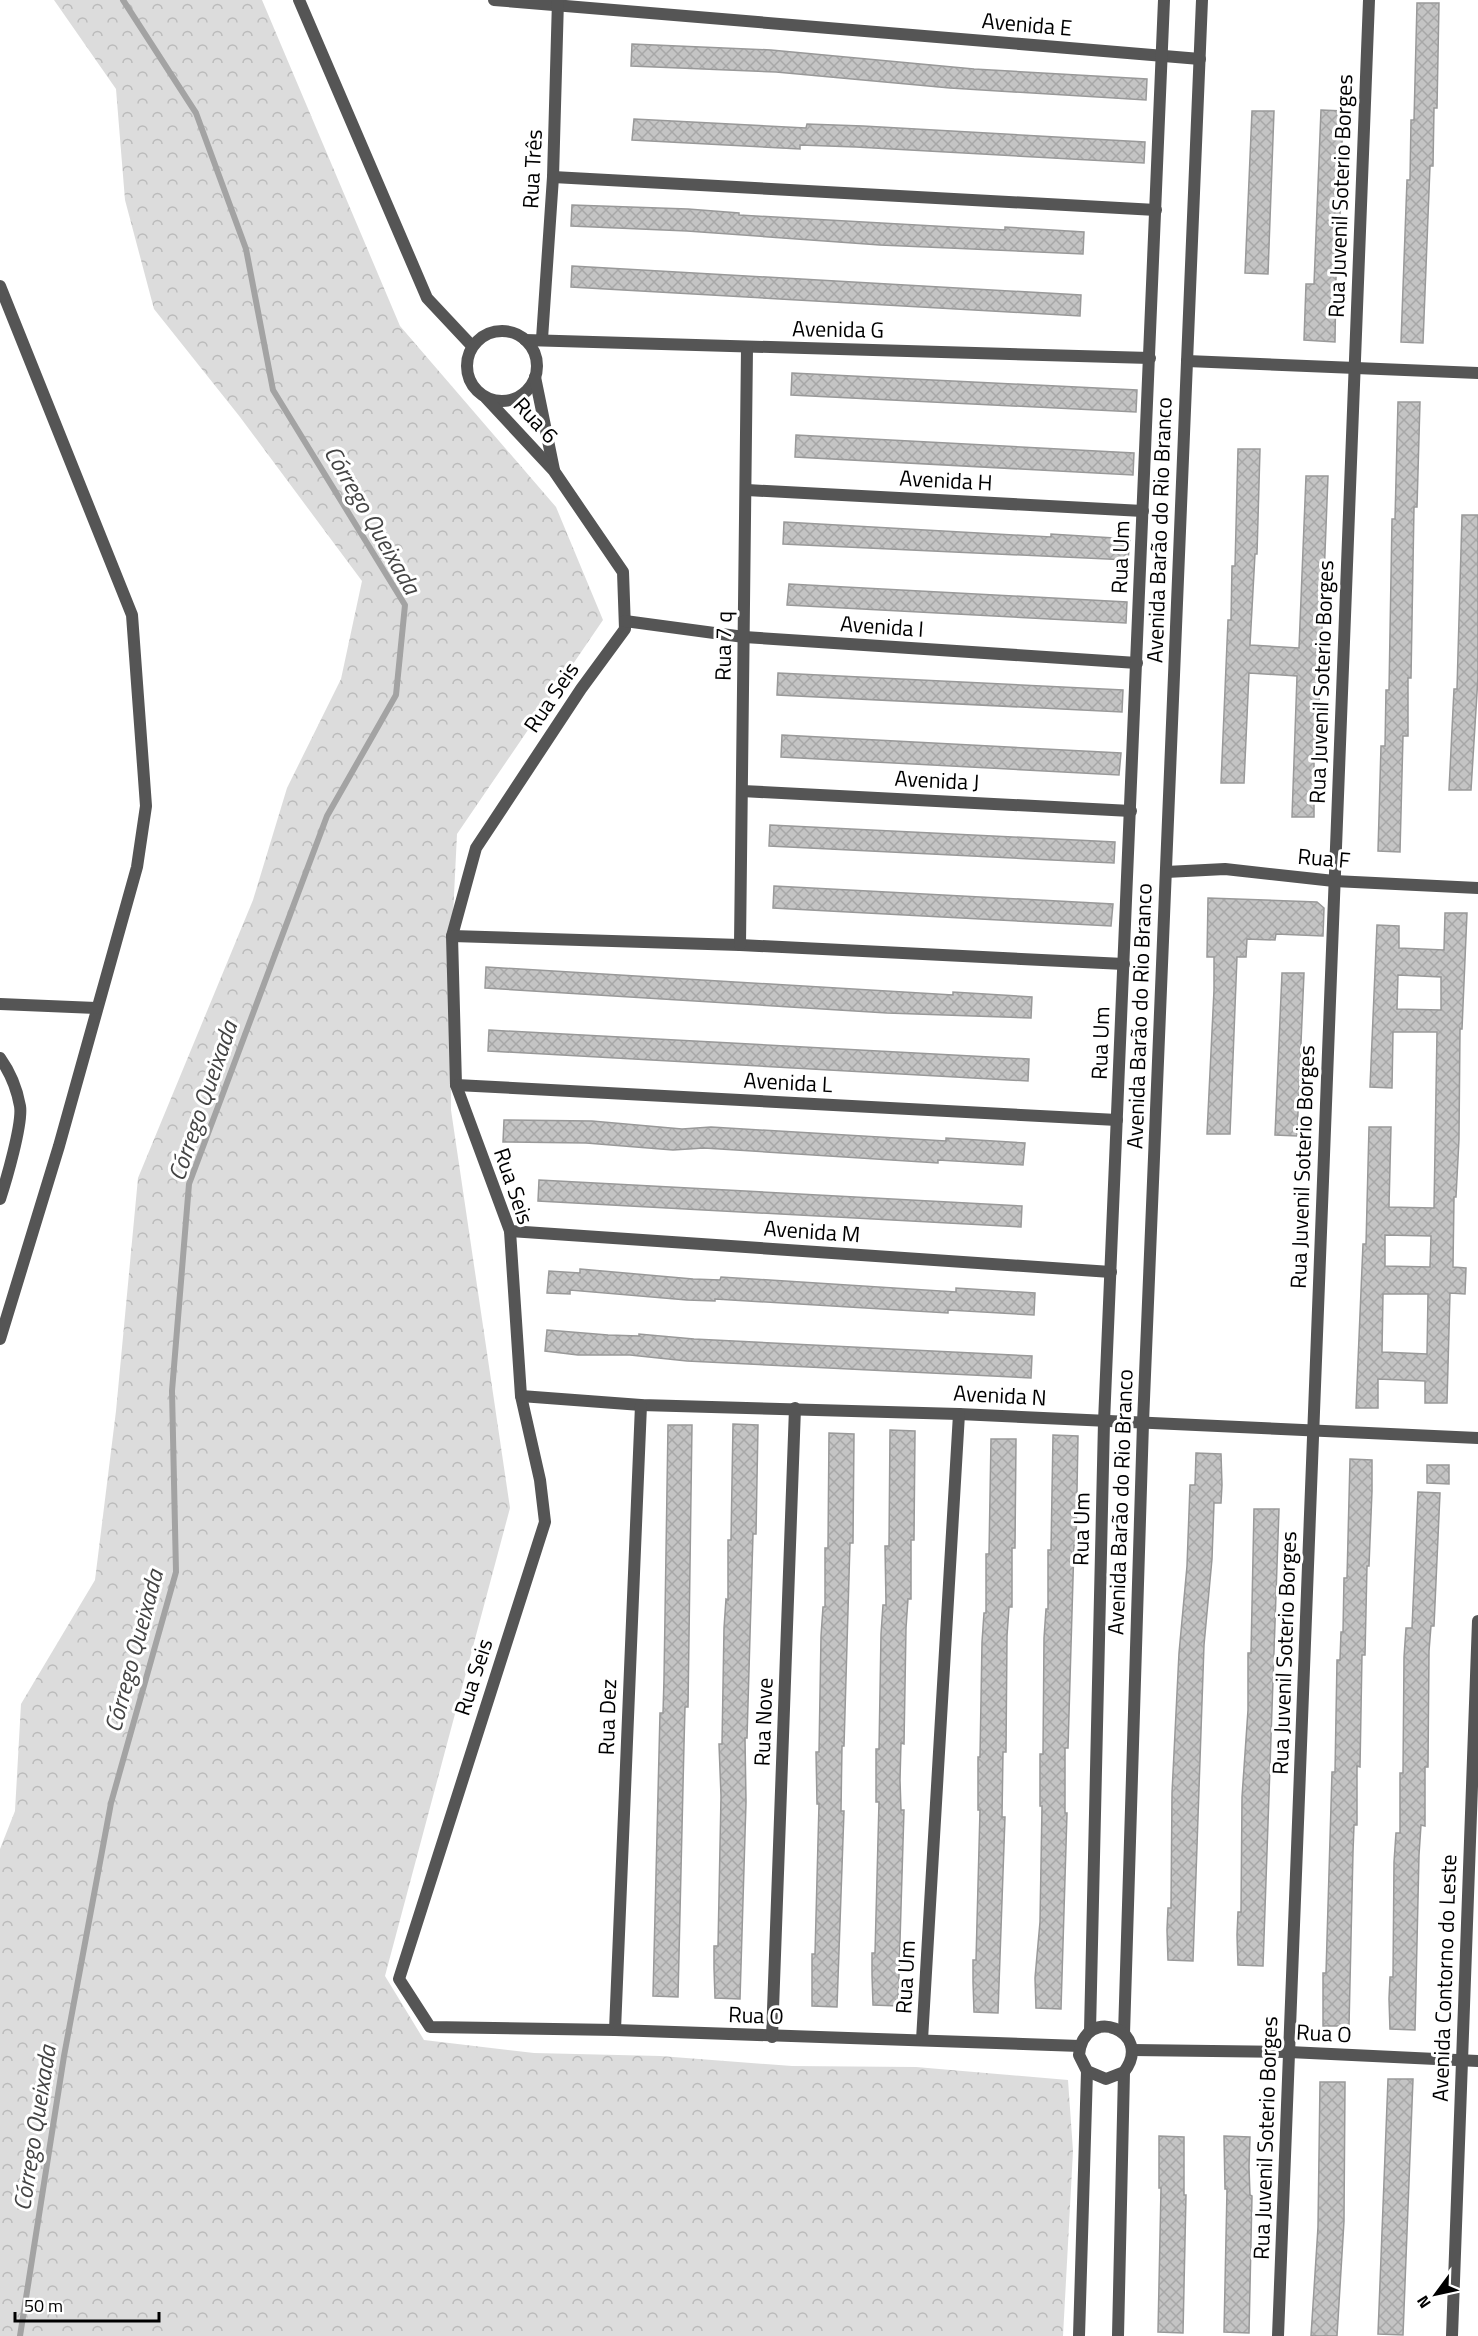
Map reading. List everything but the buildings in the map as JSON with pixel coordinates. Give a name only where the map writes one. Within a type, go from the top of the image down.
[{"type":"street","points":[[299,0],[427,298],[472,346]]},
{"type":"street","name":"Avenida E","points":[[494,0],[558,2],[1200,59]]},
{"type":"street","name":"Rua Um","points":[[1090,2031],[1104,1422],[1164,0]]},
{"type":"street","name":"Avenida Barão do Rio Branco","points":[[1124,2034],[1143,1423],[1202,0]]},
{"type":"street","name":"Rua Juvenil Soterio Borges","points":[[1278,2336],[1369,0]]},
{"type":"street","name":"Rua Três","points":[[543,339],[553,177],[558,2]]},
{"type":"street","points":[[553,177],[1156,210]]},
{"type":"street","points":[[0,286],[132,615],[146,806],[137,867],[59,1146],[0,1338]]},
{"type":"street","points":[[535,377],[524,393],[516,399],[506,401],[486,398],[472,384],[468,375],[468,355],[472,346],[479,339],[497,331],[507,331],[525,340],[536,357],[535,377],[554,471]]},
{"type":"street","name":"Avenida G","points":[[525,340],[1150,358]]},
{"type":"street","name":"Rua 7 q","points":[[740,945],[747,348]]},
{"type":"street","points":[[1186,361],[1478,373]]},
{"type":"street","name":"Rua 6","points":[[486,398],[554,471]]},
{"type":"street","name":"Rua Seis","points":[[430,2027],[399,1979],[544,1522],[540,1479],[521,1396],[510,1230],[456,1085],[452,936],[476,848],[581,689],[625,629],[623,572],[554,471]]},
{"type":"street","name":"Avenida H","points":[[747,490],[1143,511]]},
{"type":"street","name":"Avenida I","points":[[625,621],[744,637],[1137,663]]},
{"type":"street","name":"Avenida J","points":[[742,791],[1131,811]]},
{"type":"street","name":"Rua F","points":[[1166,872],[1225,869],[1334,881],[1478,888]]},
{"type":"street","points":[[452,936],[740,945],[1124,964]]},
{"type":"street","points":[[0,1005],[96,1008]]},
{"type":"street","points":[[0,1058],[10,1072],[21,1108],[4,1171],[0,1199]]},
{"type":"street","name":"Avenida L","points":[[456,1085],[1117,1120]]},
{"type":"street","name":"Avenida M","points":[[510,1230],[1111,1272]]},
{"type":"street","name":"Avenida N","points":[[521,1396],[641,1405],[959,1414],[1478,1438]]},
{"type":"street","name":"Rua Dez","points":[[615,2030],[641,1405]]},
{"type":"street","name":"Rua Nove","points":[[772,2037],[795,1408]]},
{"type":"street","name":"Rua Um","points":[[922,2040],[959,1414]]},
{"type":"street","name":"Avenida Contorno do Leste","points":[[1452,2336],[1478,1621]]},
{"type":"street","points":[[1079,2336],[1087,2071],[1079,2055],[1080,2046],[1090,2031],[1108,2026],[1124,2034],[1132,2050],[1132,2058],[1124,2072],[1118,2336]]},
{"type":"street","name":"Rua O","points":[[430,2027],[615,2030],[1080,2046]]},
{"type":"street","name":"Rua O","points":[[1132,2050],[1289,2052],[1478,2061]]},
{"type":"street","points":[[1087,2071],[1106,2079],[1124,2072]]},
{"type":"green space","points":[[54,0],[262,0],[400,326],[556,507],[603,620],[457,834],[452,936],[451,1110],[510,1508],[385,1976],[424,2040],[534,2053],[660,2056],[792,2066],[916,2067],[1068,2080],[1073,2151],[1063,2336],[0,2336],[0,1849],[15,1811],[21,1704],[95,1580],[116,1411],[138,1178],[253,900],[287,788],[341,679],[362,581],[240,417],[154,309],[125,200],[116,89]]},
{"type":"waterway","name":"Córrego Queixada","points":[[20,2336],[64,2056],[111,1803],[176,1572],[172,1391],[189,1184],[327,816],[396,695],[405,605],[273,390],[246,249],[196,113],[123,0]]}]
